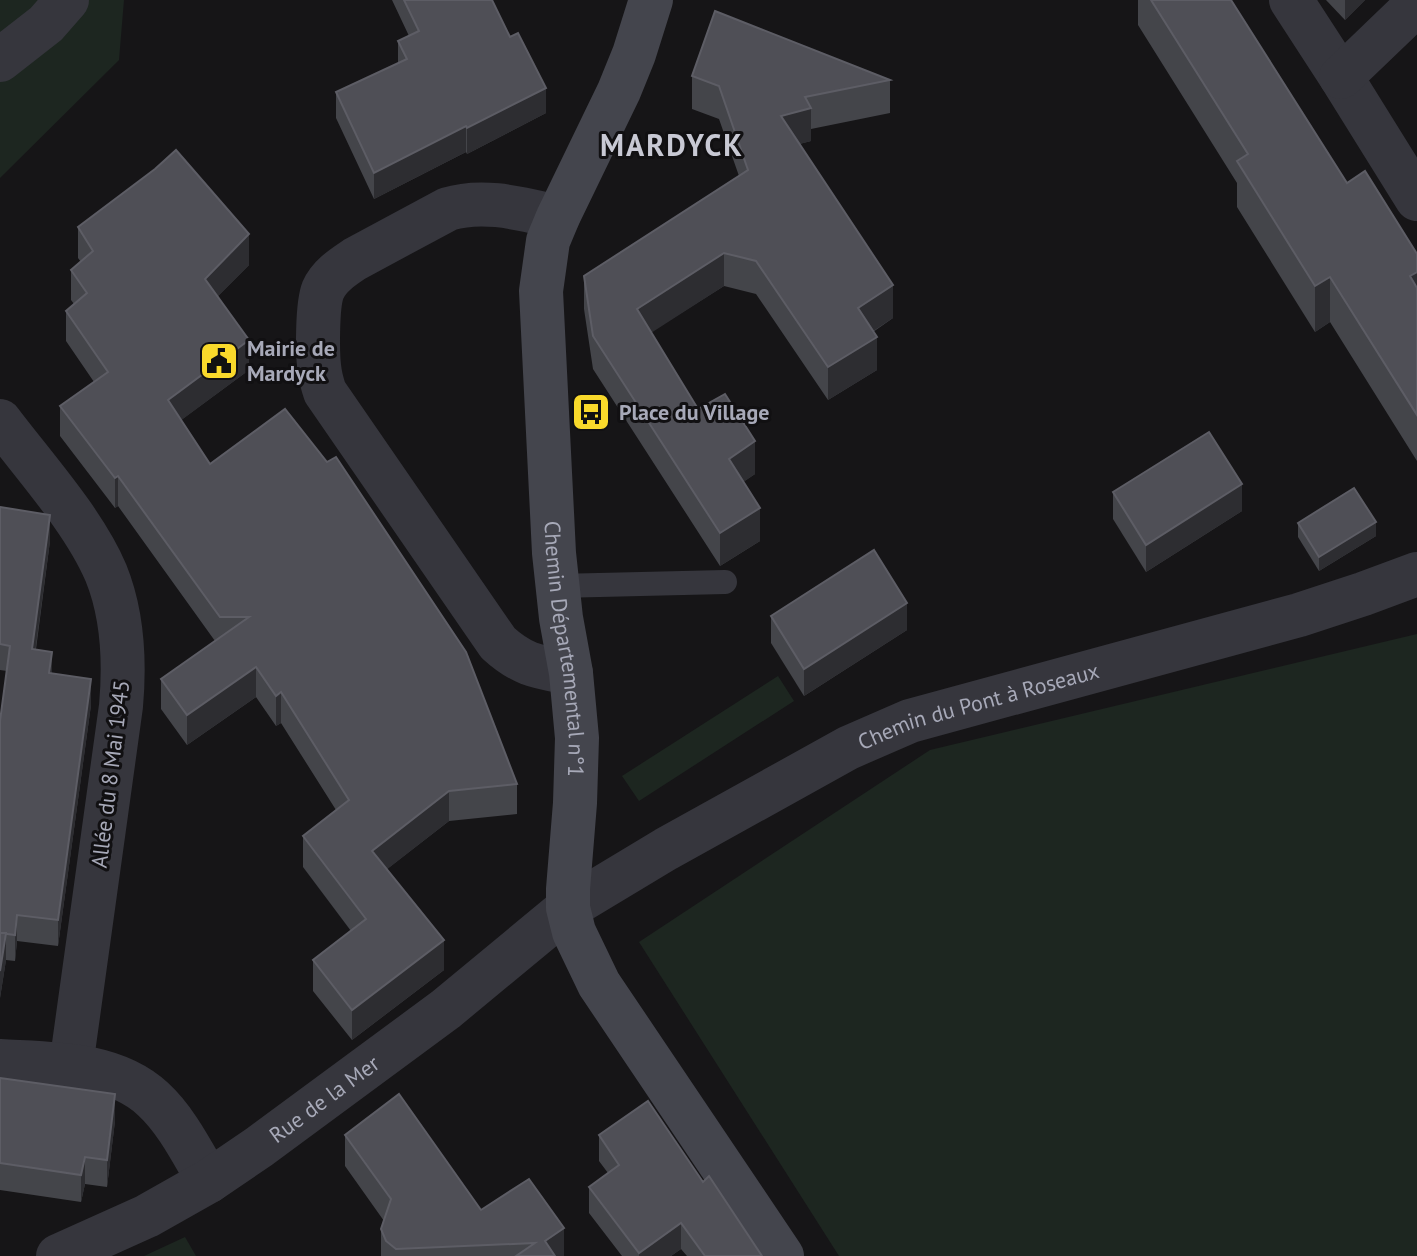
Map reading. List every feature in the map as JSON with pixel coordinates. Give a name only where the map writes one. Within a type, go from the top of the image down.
[{"type":"street","points":[[0,60],[46,24],[67,0]]},
{"type":"street","name":"Chemin Départemental n°1","points":[[651,0],[619,91],[548,241],[541,291],[557,586],[571,673],[577,753],[568,908],[574,932],[599,984],[782,1256]]},
{"type":"street","points":[[1291,0],[1417,199]]},
{"type":"street","points":[[1341,77],[1417,4]]},
{"type":"street","points":[[558,217],[497,205],[463,204],[355,259],[341,269],[324,289],[320,301],[318,358],[325,392],[498,643],[526,664],[571,673]]},
{"type":"street","name":"Allée du 8 Mai 1945","points":[[0,421],[81,528],[106,573],[120,624],[124,678],[121,706],[71,1066]]},
{"type":"street","name":"Chemin du Pont à Roseaux","points":[[568,908],[666,849],[890,728],[1299,615],[1417,574]]},
{"type":"street","name":"Rue de la Mer","points":[[58,1256],[147,1216],[209,1181],[259,1147],[446,1009],[568,908]]},
{"type":"street","points":[[0,1061],[71,1066],[116,1077],[136,1086],[154,1100],[170,1119],[209,1181]]},
{"type":"lane","points":[[557,586],[725,582]]},
{"type":"shaded area","points":[[0,0],[124,0],[119,60],[0,178]]},
{"type":"shaded area","points":[[1417,634],[1417,1256],[839,1256],[639,942],[930,750]]},
{"type":"shaded area","points":[[778,676],[794,701],[639,801],[622,776]]},
{"type":"shaded area","points":[[185,1237],[196,1256],[144,1256]]},
{"type":"building","points":[[404,0],[492,0],[510,37],[518,33],[546,88],[374,173],[336,92],[407,59],[398,41],[419,31]]},
{"type":"building","points":[[1151,0],[1231,0],[1347,183],[1365,171],[1417,254],[1417,272],[1410,276],[1417,288],[1417,415],[1330,277],[1315,286],[1237,161],[1248,154]]},
{"type":"building","points":[[715,11],[890,80],[805,97],[811,108],[781,116],[893,285],[858,308],[877,337],[828,367],[756,261],[724,253],[637,309],[698,409],[725,394],[755,441],[729,459],[760,508],[720,533],[593,336],[584,276],[748,170],[719,86],[692,76]]},
{"type":"building","points":[[176,150],[249,234],[205,279],[249,340],[168,400],[210,464],[285,409],[327,462],[336,457],[466,652],[517,784],[449,791],[372,851],[444,940],[352,1010],[313,960],[366,919],[303,836],[349,800],[281,692],[276,696],[256,667],[187,715],[161,679],[249,617],[220,617],[118,476],[115,478],[60,406],[108,372],[66,311],[87,293],[71,270],[93,251],[78,227]]},
{"type":"building","points":[[1209,432],[1242,484],[1146,545],[1113,492]]},
{"type":"building","points":[[1354,488],[1376,522],[1319,557],[1298,523]]},
{"type":"building","points":[[0,507],[50,515],[32,649],[52,652],[49,673],[91,679],[58,920],[17,915],[15,935],[0,933],[0,721],[10,646],[0,644]]},
{"type":"building","points":[[874,550],[907,603],[804,669],[771,616]]},
{"type":"building","points":[[0,933],[6,933],[0,971]]},
{"type":"building","points":[[0,1078],[115,1094],[107,1160],[85,1157],[81,1175],[0,1163]]},
{"type":"building","points":[[399,1094],[481,1210],[529,1179],[564,1228],[545,1241],[555,1256],[516,1256],[535,1243],[396,1249],[386,1241],[381,1229],[391,1199],[345,1135]]},
{"type":"building","points":[[648,1101],[703,1182],[709,1176],[762,1256],[705,1256],[681,1223],[639,1253],[589,1187],[619,1165],[599,1135]]},
{"type":"place","name":"Mairie de Mardyck","points":[[219,361]]},
{"type":"place","name":"Place du Village","points":[[591,412]]},
{"type":"district","name":"MARDYCK","points":[[672,144]]}]
